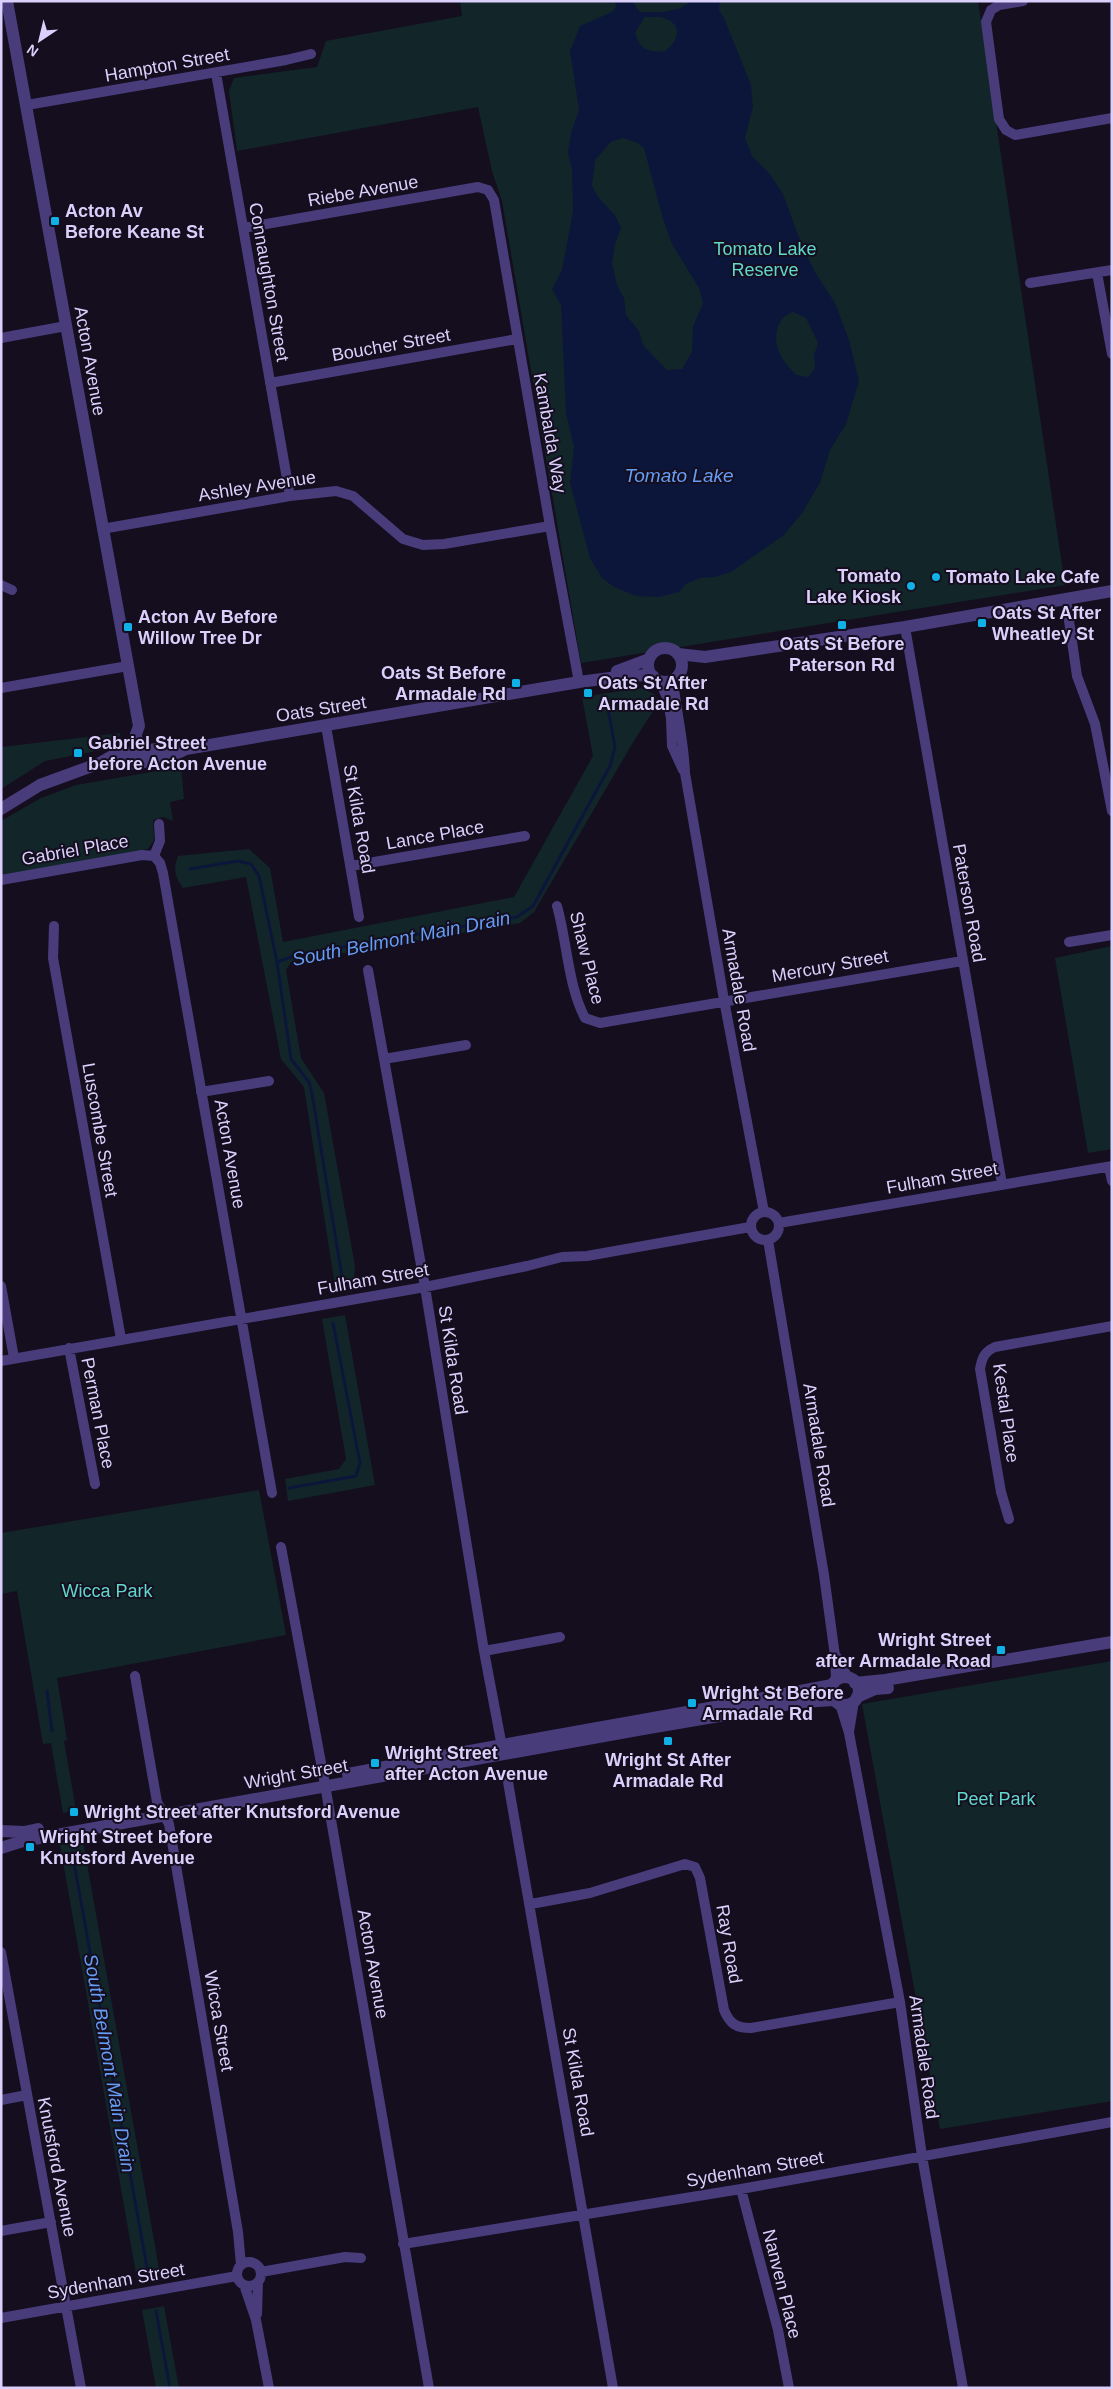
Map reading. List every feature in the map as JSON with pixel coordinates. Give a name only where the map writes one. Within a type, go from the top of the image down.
[{"type":"street","name":"Acton Avenue","points":[[7,1],[102,530],[139,726],[144,732],[143,756]]},
{"type":"street","points":[[1023,1],[999,5],[991,10],[986,22],[999,119],[1006,130],[1015,134],[1112,118]]},
{"type":"street","name":"Hampton Street","points":[[27,105],[216,73],[311,54]]},
{"type":"street","name":"Connaughton Street","points":[[216,73],[290,496]]},
{"type":"street","name":"Riebe Avenue","points":[[243,228],[478,187],[488,190]]},
{"type":"street","name":"Kambalda Way","points":[[488,190],[494,200],[579,682]]},
{"type":"street","points":[[1030,283],[1112,270]]},
{"type":"street","points":[[1097,273],[1112,354]]},
{"type":"street","points":[[1,338],[66,326]]},
{"type":"street","name":"Boucher Street","points":[[270,383],[517,339]]},
{"type":"street","name":"Ashley Avenue","points":[[102,530],[327,491],[353,496],[403,539],[423,544],[444,544],[550,526]]},
{"type":"street","points":[[1,585],[12,590]]},
{"type":"street","points":[[678,654],[705,657],[905,628],[1112,591]]},
{"type":"street","points":[[1066,600],[1077,676],[1108,764],[1112,810]]},
{"type":"street","name":"Paterson Road","points":[[905,628],[1002,1184]]},
{"type":"street","points":[[660,648],[670,648],[678,654],[682,662],[667,677],[649,668],[649,659],[660,648]]},
{"type":"street","points":[[667,677],[705,657]]},
{"type":"street","name":"Oats Street","points":[[579,682],[625,670],[649,659]]},
{"type":"street","points":[[1,688],[128,666]]},
{"type":"street","name":"Oats Street","points":[[1,809],[40,785],[100,763],[114,755],[143,756],[171,747],[186,749],[579,682],[633,675],[667,677]]},
{"type":"street","name":"Armadale Road","points":[[667,677],[684,743],[685,773],[724,1000],[764,1212]]},
{"type":"street","name":"St Kilda Road","points":[[326,726],[359,917]]},
{"type":"street","points":[[154,856],[160,841],[159,824]]},
{"type":"street","name":"Lance Place","points":[[351,866],[525,836]]},
{"type":"street","name":"Gabriel Place","points":[[1,880],[142,855],[154,856]]},
{"type":"street","name":"Acton Avenue","points":[[154,856],[160,863],[163,873],[272,1494]]},
{"type":"street","name":"Shaw Place","points":[[557,906],[564,928],[578,1005],[585,1018]]},
{"type":"street","name":"Luscombe Street","points":[[54,926],[53,958],[121,1339]]},
{"type":"street","points":[[1069,942],[1112,935]]},
{"type":"street","name":"Mercury Street","points":[[585,1018],[600,1023],[962,960]]},
{"type":"street","name":"St Kilda Road","points":[[368,970],[425,1287],[484,1651],[503,1749]]},
{"type":"street","points":[[384,1059],[466,1045]]},
{"type":"street","points":[[201,1092],[269,1081]]},
{"type":"street","points":[[1110,1166],[1112,1181]]},
{"type":"street","name":"Fulham Street","points":[[779,1223],[1110,1166]]},
{"type":"street","points":[[764,1212],[776,1217],[779,1223],[778,1230],[768,1240],[760,1240],[753,1235],[750,1227],[756,1214],[764,1212]]},
{"type":"street","name":"Fulham Street","points":[[1,1360],[425,1287],[562,1257],[587,1256],[750,1227]]},
{"type":"street","name":"Armadale Road","points":[[768,1240],[824,1576],[835,1656],[843,1682]]},
{"type":"street","points":[[1,1286],[14,1358]]},
{"type":"street","name":"Kestal Place","points":[[1009,1519],[998,1473],[980,1370],[982,1358],[986,1350],[1112,1326]]},
{"type":"street","name":"Perman Place","points":[[69,1348],[95,1484]]},
{"type":"street","name":"Acton Avenue","points":[[280,1548],[325,1783],[429,2388]]},
{"type":"street","points":[[484,1651],[560,1637]]},
{"type":"street","name":"Wright Street","points":[[1,1835],[1,1848],[22,1841],[163,1812],[503,1749],[843,1682],[885,1680],[1112,1642]]},
{"type":"street","points":[[855,1699],[858,1690],[843,1682],[831,1693],[837,1702],[847,1704],[875,1689],[903,1686],[940,1677],[1112,1650]]},
{"type":"street","name":"Wicca Street","points":[[135,1676],[157,1802],[169,1824],[245,2264]]},
{"type":"street","name":"Armadale Road","points":[[849,1733],[855,1699]]},
{"type":"street","name":"Wright Street","points":[[503,1749],[802,1702],[837,1702]]},
{"type":"street","name":"Armadale Road","points":[[837,1702],[849,1733],[900,2002],[922,2156],[963,2388]]},
{"type":"street","name":"St Kilda Road","points":[[508,1782],[531,1904],[614,2388]]},
{"type":"street","name":"Wright Street","points":[[1,1831],[24,1832],[163,1812]]},
{"type":"street","name":"Ray Road","points":[[531,1904],[590,1893],[684,1864],[694,1867],[700,1878],[724,2010],[729,2022],[739,2028],[752,2028],[900,2002]]},
{"type":"street","name":"Knutsford Avenue","points":[[1,1952],[81,2388]]},
{"type":"street","points":[[1,2100],[27,2095]]},
{"type":"street","name":"Sydenham Street","points":[[403,2244],[742,2189],[1112,2122]]},
{"type":"street","name":"Nanven Place","points":[[742,2189],[776,2322],[788,2388]]},
{"type":"street","points":[[1,2231],[51,2222]]},
{"type":"street","points":[[244,2285],[252,2285],[259,2277],[344,2257],[362,2258]]},
{"type":"street","points":[[256,2320],[258,2266],[245,2264],[237,2276],[244,2285],[256,2320],[269,2388]]},
{"type":"street","name":"Sydenham Street","points":[[1,2318],[237,2276]]},
{"type":"green space","name":"Tomato Lake Reserve","points":[[460,1],[978,1],[1065,585],[581,663],[502,201],[492,171],[478,107],[237,151],[229,91],[234,78],[317,67],[326,41],[462,16]]},
{"type":"green space","points":[[641,688],[654,694],[659,702],[635,739],[534,912],[520,923],[291,962],[286,970],[301,1058],[324,1093],[355,1266],[354,1280],[350,1284],[335,1286],[304,1087],[281,1059],[246,877],[183,888],[176,873],[178,856],[249,849],[270,868],[283,942],[514,897],[593,756],[582,697]]},
{"type":"green space","points":[[121,733],[112,748],[45,761],[1,789],[1,747]]},
{"type":"green space","points":[[181,767],[184,799],[170,802],[173,821],[163,817],[153,820],[154,840],[148,849],[1,876],[1,821],[41,798],[76,785]]},
{"type":"green space","points":[[1112,946],[1112,1149],[1088,1153],[1055,958]]},
{"type":"green space","points":[[345,1315],[375,1485],[288,1501],[285,1479],[339,1469],[346,1459],[322,1319]]},
{"type":"green space","name":"Wicca Park","points":[[259,1490],[286,1635],[57,1678],[67,1740],[64,1741],[76,1810],[63,1813],[51,1743],[43,1744],[17,1591],[1,1594],[1,1533]]},
{"type":"green space","name":"Peet Park","points":[[1112,1661],[1112,2101],[940,2129],[862,1704]]},
{"type":"green space","points":[[83,1841],[160,2274],[137,2279],[60,1845]]},
{"type":"green space","points":[[164,2306],[179,2388],[156,2388],[142,2310]]},
{"type":"water","name":"Tomato Lake","points":[[615,1],[632,1],[640,12],[664,12],[681,8],[691,1],[720,1],[719,10],[751,85],[753,107],[745,138],[752,156],[769,173],[783,194],[802,246],[815,272],[835,303],[849,340],[859,381],[846,424],[830,450],[820,483],[802,513],[784,535],[731,572],[715,577],[700,578],[686,584],[679,592],[659,597],[636,596],[614,587],[602,578],[590,558],[570,483],[574,447],[566,413],[561,305],[552,289],[562,270],[573,211],[572,171],[568,152],[571,133],[579,110],[570,51],[580,26],[612,12],[616,7]],"holes":[[[645,17],[666,19],[674,24],[677,32],[676,37],[672,45],[664,52],[648,50],[640,43],[635,33]],[[623,138],[638,143],[644,148],[663,219],[672,244],[699,288],[703,303],[693,327],[692,352],[682,369],[667,370],[643,345],[639,331],[626,315],[624,298],[617,285],[612,263],[615,244],[621,228],[615,215],[598,197],[592,185],[595,160],[611,142]],[[793,312],[806,318],[818,343],[814,355],[815,368],[808,377],[796,375],[779,352],[776,341],[777,329],[783,318]]]},
{"type":"waterway","name":"South Belmont Main Drain","points":[[277,962],[297,955],[517,917],[533,906],[610,766],[615,747],[606,698]]},
{"type":"waterway","name":"South Belmont Main Drain","points":[[190,869],[238,861],[251,864],[259,876],[277,962],[291,1059],[309,1082],[312,1094],[342,1277]]},
{"type":"waterway","name":"South Belmont Main Drain","points":[[289,1488],[356,1476],[360,1463],[333,1323]]},
{"type":"waterway","name":"South Belmont Main Drain","points":[[47,1691],[52,1731]]},
{"type":"waterway","name":"South Belmont Main Drain","points":[[72,1852],[148,2273]]},
{"type":"waterway","name":"South Belmont Main Drain","points":[[156,2311],[170,2388]]},
{"type":"place","name":"Acton Av Before Keane St","points":[[55,221]]},
{"type":"place","name":"Tomato Lake Cafe","points":[[936,577]]},
{"type":"place","name":"Tomato Lake Kiosk","points":[[911,586]]},
{"type":"place","name":"Oats St After Wheatley St","points":[[982,623]]},
{"type":"place","name":"Oats St Before Paterson Rd","points":[[842,625]]},
{"type":"place","name":"Acton Av Before Willow Tree Dr","points":[[128,627]]},
{"type":"place","name":"Oats St Before Armadale Rd","points":[[516,683]]},
{"type":"place","name":"Oats St After Armadale Rd","points":[[588,693]]},
{"type":"place","name":"Gabriel Street before Acton Avenue","points":[[78,753]]},
{"type":"place","name":"Wright Street after Armadale Road","points":[[1001,1650]]},
{"type":"place","name":"Wright St Before Armadale Rd","points":[[692,1703]]},
{"type":"place","name":"Wright St After Armadale Rd","points":[[668,1741]]},
{"type":"place","name":"Wright Street after Acton Avenue","points":[[375,1763]]},
{"type":"place","name":"Wright Street after Knutsford Avenue","points":[[74,1812]]},
{"type":"place","name":"Wright Street before Knutsford Avenue","points":[[30,1847]]}]
